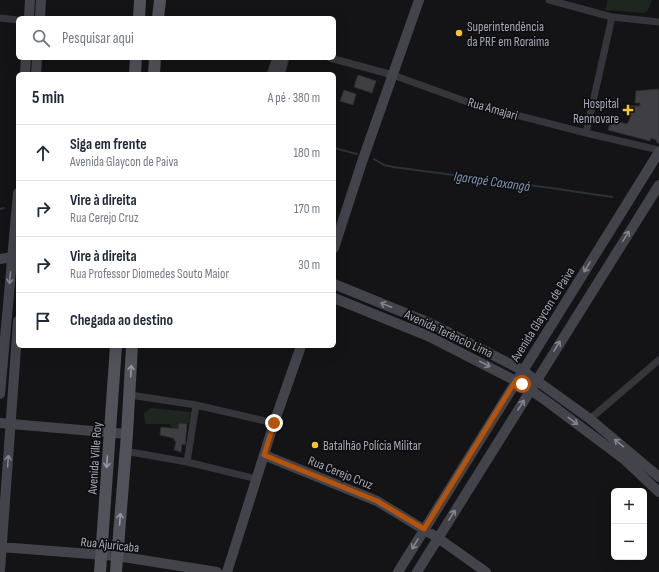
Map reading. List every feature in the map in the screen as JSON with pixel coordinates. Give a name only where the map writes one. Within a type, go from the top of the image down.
[{"type":"main road","points":[[29,16],[30,0]]},
{"type":"main road","points":[[39,16],[41,0]]},
{"type":"main road","points":[[139,16],[140,0]]},
{"type":"main road","points":[[158,16],[160,0]]},
{"type":"main road","points":[[336,242],[362,162],[419,0]]},
{"type":"main road","points":[[25,72],[26,60]]},
{"type":"main road","points":[[36,72],[37,60]]},
{"type":"main road","points":[[135,72],[136,60]]},
{"type":"main road","points":[[154,72],[155,60]]},
{"type":"main road","name":"Avenida Glaycon de Paiva","points":[[398,572],[659,151]]},
{"type":"main road","points":[[417,572],[657,188]]},
{"type":"main road","points":[[0,394],[15,257],[16,234]]},
{"type":"main road","points":[[0,259],[15,257]]},
{"type":"main road","name":"Avenida Terêncio Lima","points":[[336,285],[432,324],[522,370],[590,419],[628,457],[659,492]]},
{"type":"main road","name":"Avenida Terêncio Lima","points":[[336,299],[428,336],[516,380],[628,457],[658,475]]},
{"type":"main road","points":[[452,347],[458,336]]},
{"type":"main road","points":[[0,570],[16,348]]},
{"type":"main road","name":"Avenida Ville Roy","points":[[100,572],[116,348]]},
{"type":"main road","points":[[116,572],[130,395],[132,348]]},
{"type":"main road","points":[[227,572],[274,423],[300,348]]},
{"type":"main road","points":[[0,423],[127,434]]},
{"type":"main road","name":"Rua Cerejo Cruz","points":[[264,455],[377,501],[438,538],[486,572]]},
{"type":"main road","name":"Rua Ajuricaba","points":[[1,547],[117,556],[217,572]]},
{"type":"street","points":[[549,0],[612,17],[659,22]]},
{"type":"street","points":[[586,133],[612,17]]},
{"type":"street","points":[[0,18],[16,20]]},
{"type":"street","name":"Rua Amajari","points":[[336,60],[393,74],[473,104],[659,151]]},
{"type":"street","points":[[590,419],[659,360]]},
{"type":"street","points":[[130,395],[196,405],[274,423]]},
{"type":"street","points":[[187,462],[196,405]]},
{"type":"street","points":[[125,450],[187,462],[257,479]]},
{"type":"shaded area","points":[[608,0],[652,0],[648,10],[644,13],[605,10]]},
{"type":"shaded area","points":[[151,408],[191,412],[189,423],[179,423],[178,429],[172,428],[169,424],[145,424],[144,413]]},
{"type":"building","points":[[271,60],[289,60],[286,72],[268,72]]},
{"type":"building","points":[[358,75],[376,81],[372,93],[354,87]]},
{"type":"building","points":[[659,89],[659,143],[651,138],[650,141],[608,130],[611,120],[627,124],[630,119],[629,106],[640,106],[640,103],[635,103],[636,91]]},
{"type":"building","points":[[344,90],[356,94],[353,105],[340,101]]},
{"type":"building","points":[[179,423],[187,424],[185,445],[182,444],[181,452],[174,450],[176,442],[173,438],[160,435],[161,427],[178,429]]},
{"type":"waterway","name":"Igarapé Caxangá","points":[[336,149],[357,154]]},
{"type":"waterway","name":"Igarapé Caxangá","points":[[374,159],[384,165],[393,167],[612,197]]},
{"type":"waterway","name":"Igarapé Caxangá","points":[[0,209],[4,208]]},
{"type":"place","name":"Superintendência da PRF em Roraima","points":[[459,33]]},
{"type":"place","name":"Hospital Rennovare","points":[[628,110]]},
{"type":"place","name":"Batalhão Polícia Militar","points":[[315,445]]},
{"type":"route","points":[[274,423],[264,455],[377,501],[424,529],[516,380],[522,384]]}]
